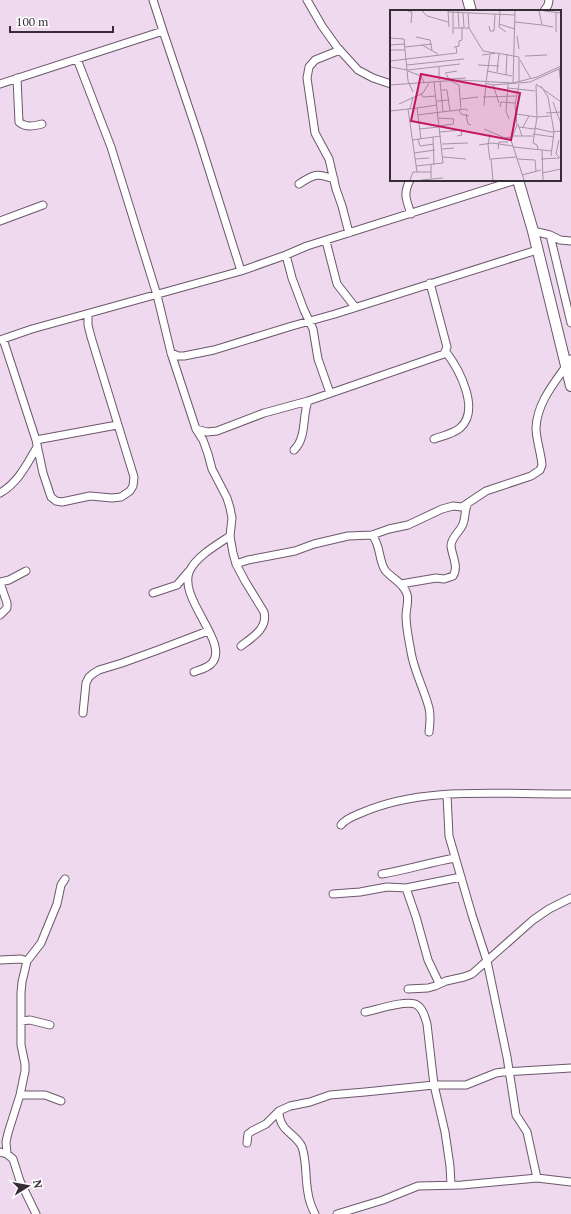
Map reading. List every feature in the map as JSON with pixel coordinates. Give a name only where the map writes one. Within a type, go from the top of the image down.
[{"type":"main road","points":[[468,0],[471,10]]},
{"type":"main road","points":[[517,181],[533,231],[568,363],[571,386]]},
{"type":"street","points":[[153,0],[199,138],[241,272]]},
{"type":"street","points":[[307,0],[322,26],[340,50],[358,70],[390,84]]},
{"type":"street","points":[[545,10],[549,0]]},
{"type":"street","points":[[0,84],[163,31]]},
{"type":"street","points":[[340,50],[315,60],[309,67],[308,78],[314,133],[330,159],[349,233]]},
{"type":"street","points":[[77,59],[111,147],[158,295],[171,353],[196,429],[203,440],[212,469],[227,498],[232,518],[230,536],[236,564],[262,607],[265,616],[264,625],[241,646]]},
{"type":"street","points":[[18,78],[19,122],[24,126],[29,127],[42,124]]},
{"type":"street","points":[[299,184],[315,175],[334,179]]},
{"type":"street","points":[[409,181],[405,189],[405,196],[411,214]]},
{"type":"street","points":[[493,187],[496,181]]},
{"type":"street","points":[[88,314],[88,325],[91,337],[134,477],[133,486],[130,491],[121,497],[112,498],[90,496],[62,502],[56,501],[51,497],[47,488],[37,443],[1,339],[32,329],[241,272],[307,246],[514,181]]},
{"type":"street","points":[[0,221],[43,206]]},
{"type":"street","points":[[533,231],[550,235],[560,240],[571,241]]},
{"type":"street","points":[[550,235],[570,318]]},
{"type":"street","points":[[326,241],[337,284],[354,307]]},
{"type":"street","points":[[171,353],[178,356],[184,356],[214,350],[335,314],[537,250]]},
{"type":"street","points":[[286,255],[292,278],[312,329],[318,359],[330,393]]},
{"type":"street","points":[[430,283],[447,347],[446,352],[454,362],[469,399],[469,408],[464,423],[459,429],[434,439]]},
{"type":"street","points":[[196,429],[207,432],[217,431],[264,413],[308,401],[444,354],[446,352]]},
{"type":"street","points":[[236,564],[248,560],[295,551],[314,544],[348,536],[372,535],[389,529],[408,525],[442,509],[453,506],[461,507],[486,491],[531,476],[540,470],[542,464],[536,423],[547,392],[568,363]]},
{"type":"street","points":[[294,450],[299,444],[304,429],[308,401]]},
{"type":"street","points":[[37,443],[118,425]]},
{"type":"street","points":[[0,493],[8,488],[21,474],[37,443]]},
{"type":"street","points":[[401,584],[436,578],[444,579],[453,576],[456,569],[451,544],[464,523],[464,511],[468,503]]},
{"type":"street","points":[[372,535],[377,543],[385,570],[405,588],[407,596],[406,621],[413,663],[429,708],[429,732]]},
{"type":"street","points":[[153,593],[177,585],[194,565],[213,547],[230,536]]},
{"type":"street","points":[[0,614],[7,608],[7,603],[0,582],[9,580],[26,571]]},
{"type":"street","points":[[190,571],[189,590],[208,630],[216,652],[210,665],[194,672]]},
{"type":"street","points":[[83,712],[86,683],[94,673],[99,670],[122,664],[208,630]]},
{"type":"street","points":[[340,825],[342,822],[370,809],[411,798],[469,793],[571,794]]},
{"type":"street","points":[[447,795],[450,836],[455,858],[487,961],[509,1071],[516,1115],[527,1132],[537,1178]]},
{"type":"street","points":[[382,874],[455,858]]},
{"type":"street","points":[[333,894],[388,888],[406,888],[461,877]]},
{"type":"street","points":[[7,1154],[6,1142],[20,1095],[25,1064],[21,1045],[21,993],[26,961],[41,943],[57,904],[61,885],[65,879]]},
{"type":"street","points":[[406,888],[428,960],[439,983]]},
{"type":"street","points":[[408,989],[428,988],[439,983],[472,974],[537,917],[571,898]]},
{"type":"street","points":[[0,960],[21,959],[26,961]]},
{"type":"street","points":[[365,1012],[402,1003],[416,1004],[423,1012],[427,1024],[434,1085],[445,1132],[450,1166],[451,1186]]},
{"type":"street","points":[[21,1021],[30,1020],[50,1025]]},
{"type":"street","points":[[246,1143],[248,1134],[266,1124],[279,1111],[290,1106],[310,1102],[330,1094],[434,1085],[466,1086],[496,1073],[571,1068]]},
{"type":"street","points":[[20,1095],[45,1095],[61,1101]]},
{"type":"street","points":[[279,1111],[279,1117],[283,1126],[300,1143],[307,1173],[308,1193],[315,1214]]},
{"type":"street","points":[[0,1152],[7,1154],[13,1159],[20,1181],[36,1214]]},
{"type":"street","points":[[337,1214],[383,1200],[418,1186],[451,1186],[537,1178],[571,1182]]}]
